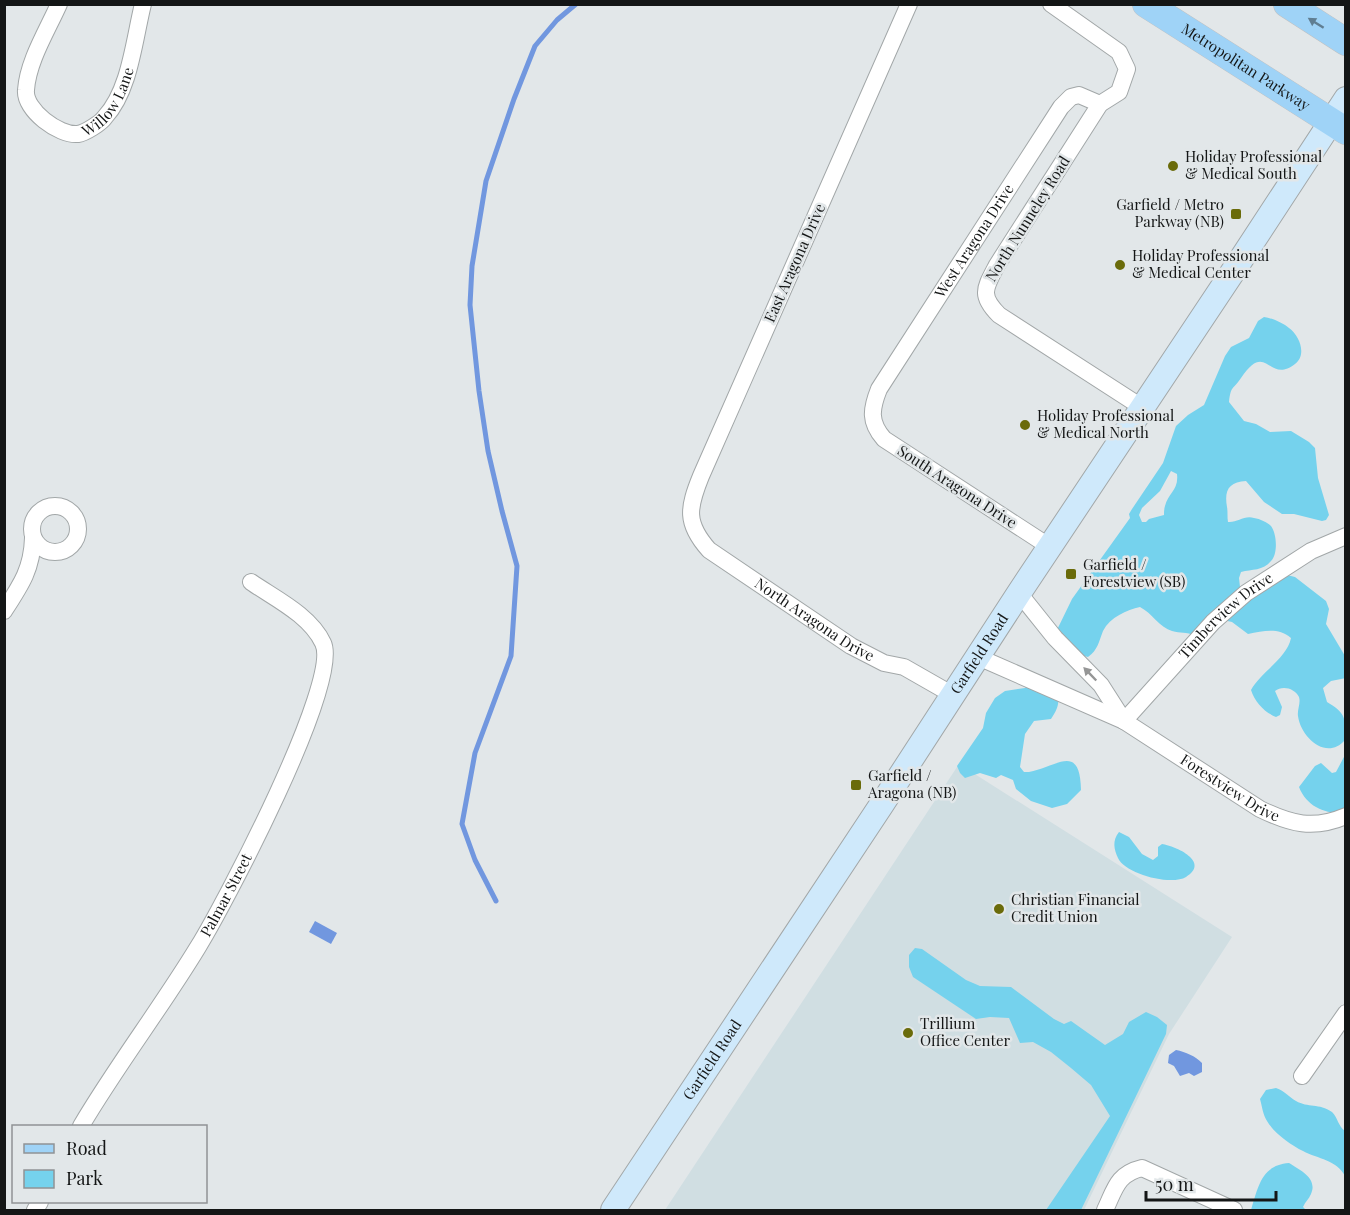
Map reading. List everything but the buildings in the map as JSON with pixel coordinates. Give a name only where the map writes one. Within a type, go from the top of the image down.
[{"type":"main road","name":"Metropolitan Parkway","points":[[1146,4],[1338,126]]},
{"type":"main road","points":[[1287,4],[1346,42]]},
{"type":"main road","name":"Garfield Road","points":[[613,1210],[1019,593],[1143,408],[1338,126],[1346,99]]},
{"type":"street","name":"Willow Lane","points":[[59,4],[30,68],[25,93],[29,103],[44,120],[63,132],[80,134],[105,119],[122,91],[143,4]]},
{"type":"street","name":"East Aragona Drive","points":[[692,523],[691,500],[701,476],[909,4]]},
{"type":"street","name":"North Nunneley Road","points":[[1051,4],[1119,52],[1127,69],[1119,92],[1100,104],[997,265],[986,284],[984,297],[989,306],[999,315],[1143,408]]},
{"type":"street","name":"West Aragona Drive","points":[[872,419],[873,404],[879,389],[1061,107],[1071,97],[1079,95],[1100,104]]},
{"type":"street","name":"South Aragona Drive","points":[[872,419],[876,430],[884,440],[1050,547]]},
{"type":"street","points":[[4,610],[26,576],[33,556],[33,522],[42,510],[56,506],[70,512],[77,523],[76,539],[72,545],[41,562],[26,576]]},
{"type":"street","name":"North Aragona Drive","points":[[692,523],[699,539],[709,550],[850,646],[884,663],[904,667],[953,695]]},
{"type":"street","name":"Timberview Drive","points":[[1124,721],[1213,622],[1246,593],[1311,551],[1346,536]]},
{"type":"street","points":[[33,538],[43,549],[58,552]]},
{"type":"street","name":"Palmar Street","points":[[82,1125],[170,992],[223,903],[299,743],[321,681],[324,644],[308,623],[251,582]]},
{"type":"street","name":"Forestview Drive","points":[[1019,593],[1055,638],[1101,685],[1124,721]]},
{"type":"street","name":"Forestview Drive","points":[[978,657],[1124,721],[1260,809],[1283,821],[1314,824],[1346,816]]},
{"type":"street","points":[[1302,1076],[1346,1013]]},
{"type":"street","points":[[1105,1210],[1118,1181],[1129,1172],[1142,1168],[1234,1210]]},
{"type":"shaded area","points":[[959,764],[1232,937],[1169,1034],[1084,1210],[665,1210]]},
{"type":"shaded area","points":[[315,921],[337,933],[331,944],[309,932]]},
{"type":"shaded area","points":[[1176,1050],[1202,1063],[1202,1072],[1194,1076],[1189,1073],[1180,1076],[1174,1066],[1168,1063],[1169,1055]]},
{"type":"green space","points":[[1264,317],[1277,321],[1293,331],[1301,346],[1301,356],[1295,364],[1279,370],[1257,362],[1233,388],[1229,402],[1244,421],[1256,424],[1270,432],[1291,431],[1315,448],[1318,478],[1329,515],[1326,520],[1322,521],[1294,514],[1282,514],[1264,502],[1246,481],[1235,483],[1227,492],[1228,522],[1250,517],[1261,520],[1271,526],[1275,539],[1276,549],[1271,561],[1261,568],[1241,572],[1240,587],[1244,589],[1283,574],[1295,577],[1326,601],[1329,609],[1326,624],[1345,656],[1346,678],[1331,681],[1323,688],[1327,702],[1341,713],[1345,722],[1345,740],[1338,746],[1330,748],[1316,744],[1304,732],[1298,716],[1299,697],[1295,691],[1285,688],[1275,691],[1282,707],[1280,715],[1276,717],[1264,709],[1251,690],[1289,645],[1291,638],[1281,632],[1248,634],[1232,622],[1223,620],[1196,636],[1168,629],[1140,607],[1114,618],[1106,626],[1096,648],[1088,657],[1077,654],[1055,634],[1072,599],[1130,518],[1129,514],[1132,509],[1163,463],[1176,426],[1204,405],[1225,356],[1231,347],[1249,338],[1258,321]],"holes":[[[1171,471],[1177,474],[1175,488],[1166,502],[1164,515],[1142,522],[1139,515],[1142,508],[1160,491]]]},
{"type":"green space","points":[[1035,677],[1053,690],[1058,699],[1058,705],[1051,719],[1034,721],[1025,734],[1020,767],[1024,772],[1029,772],[1065,761],[1076,766],[1080,775],[1081,790],[1067,804],[1052,808],[1031,801],[1016,789],[1013,780],[1001,775],[996,778],[980,773],[965,778],[957,766],[983,728],[986,713],[995,698],[1005,691],[1025,688]]},
{"type":"green space","points":[[1345,755],[1345,813],[1318,808],[1307,800],[1299,787],[1315,766],[1321,763],[1332,773],[1336,772]]},
{"type":"green space","points":[[1119,832],[1129,837],[1142,854],[1153,860],[1158,856],[1158,847],[1162,844],[1182,851],[1193,860],[1195,866],[1193,871],[1186,877],[1170,880],[1149,877],[1129,869],[1122,864],[1115,851],[1114,845]]},
{"type":"green space","points":[[915,948],[922,949],[966,980],[980,986],[1011,987],[1054,1019],[1064,1024],[1071,1021],[1105,1045],[1123,1034],[1129,1022],[1146,1012],[1167,1025],[1166,1034],[1081,1210],[1046,1210],[1110,1116],[1091,1085],[1051,1052],[1033,1042],[1020,1043],[1009,1018],[976,1019],[913,977],[909,967],[909,955]]},
{"type":"green space","points":[[1276,1088],[1300,1103],[1323,1107],[1334,1114],[1345,1131],[1345,1176],[1332,1163],[1288,1142],[1270,1125],[1264,1116],[1260,1099],[1266,1090]]},
{"type":"green space","points":[[1289,1163],[1307,1175],[1312,1183],[1311,1194],[1303,1207],[1306,1210],[1251,1210],[1262,1179],[1272,1168]]},
{"type":"waterway","points":[[496,901],[475,860],[462,824],[475,753],[511,656],[517,566],[488,451],[470,305],[472,266],[486,181],[535,46],[557,20],[576,4]]},
{"type":"place","name":"Holiday Professional & Medical South","points":[[1173,166]]},
{"type":"place","name":"Garfield / Metro Parkway (NB)","points":[[1236,214]]},
{"type":"place","name":"Holiday Professional & Medical Center","points":[[1120,265]]},
{"type":"place","name":"Holiday Professional & Medical North","points":[[1025,425]]},
{"type":"place","name":"Garfield / Forestview (SB)","points":[[1071,574]]},
{"type":"place","name":"Garfield / Aragona (NB)","points":[[856,785]]},
{"type":"place","name":"Christian Financial Credit Union","points":[[999,909]]},
{"type":"place","name":"Trillium Office Center","points":[[908,1033]]}]
